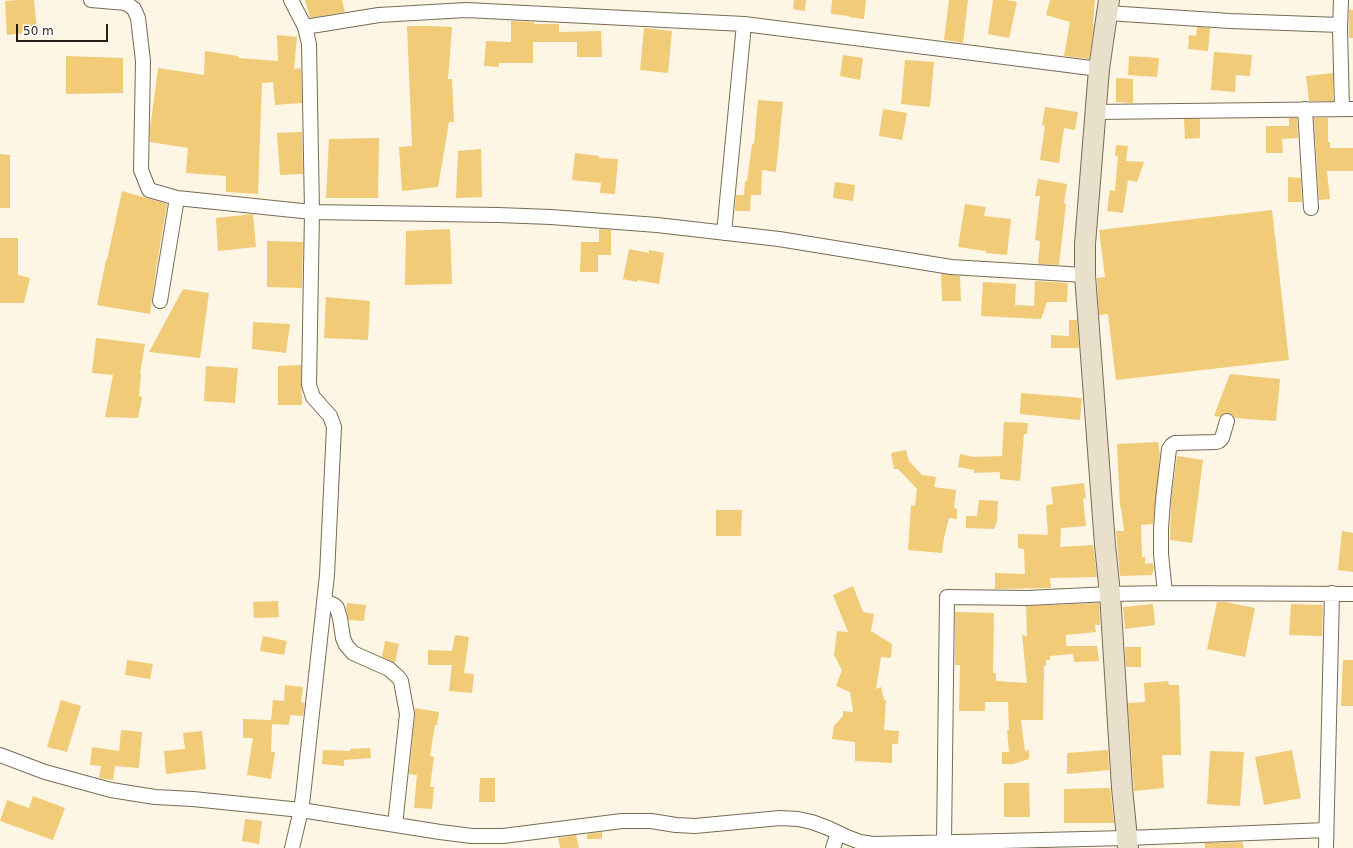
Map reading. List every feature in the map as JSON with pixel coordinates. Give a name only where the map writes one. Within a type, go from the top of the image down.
[{"type":"main road","points":[[1108,6],[1099,69],[1095,112],[1085,244],[1085,275],[1104,539],[1110,594],[1122,788],[1128,843]]},
{"type":"street","points":[[91,0],[126,3],[134,9],[138,18],[143,61],[141,170],[149,190],[177,198],[312,212],[552,217],[650,224],[779,239],[951,267],[1085,275]]},
{"type":"street","points":[[291,0],[305,27],[309,44],[312,212],[309,385],[314,397],[330,416],[334,427],[324,601],[301,810],[292,848]]},
{"type":"street","points":[[1095,112],[1348,109],[1340,25],[1341,0]]},
{"type":"street","points":[[1108,6],[1230,21],[1340,25]]},
{"type":"street","points":[[305,27],[379,15],[466,10],[744,24],[1099,69]]},
{"type":"street","points":[[724,233],[744,24]]},
{"type":"street","points":[[1305,109],[1311,208]]},
{"type":"street","points":[[160,301],[177,198]]},
{"type":"street","points":[[1165,593],[1161,554],[1161,529],[1169,449],[1175,444],[1219,441],[1222,438],[1227,421]]},
{"type":"street","points":[[944,842],[947,597],[1027,598],[1165,593],[1353,594]]},
{"type":"street","points":[[1326,848],[1332,593]]},
{"type":"street","points":[[324,601],[334,605],[337,608],[346,645],[353,653],[389,669],[398,676],[401,681],[406,714],[395,825]]},
{"type":"street","points":[[0,755],[44,772],[111,790],[155,797],[194,799],[301,810],[472,836],[503,836],[622,821],[651,821],[695,826],[780,818],[798,819],[812,822],[860,842],[873,844],[944,842],[1128,843],[1326,830]]},
{"type":"street","points":[[833,848],[838,833]]},
{"type":"building","points":[[34,0],[37,32],[7,35],[5,1]]},
{"type":"building","points":[[305,0],[342,0],[345,12],[310,18]]},
{"type":"building","points":[[794,0],[806,0],[805,11],[793,9]]},
{"type":"building","points":[[832,0],[866,0],[864,19],[831,14]]},
{"type":"building","points":[[949,0],[968,0],[963,43],[944,40]]},
{"type":"building","points":[[993,0],[1017,2],[1009,38],[988,34]]},
{"type":"building","points":[[1050,0],[1095,0],[1094,25],[1089,59],[1064,56],[1070,22],[1046,15]]},
{"type":"building","points":[[1349,9],[1353,10],[1353,38],[1349,38]]},
{"type":"building","points":[[511,21],[534,22],[534,24],[559,24],[559,32],[601,31],[602,57],[577,57],[577,42],[533,42],[533,63],[499,63],[499,67],[484,66],[486,41],[511,42]]},
{"type":"building","points":[[407,26],[452,27],[448,79],[452,79],[454,122],[449,122],[438,187],[402,191],[399,147],[412,146]]},
{"type":"building","points":[[1197,27],[1210,28],[1208,51],[1188,49],[1189,35],[1196,36]]},
{"type":"building","points":[[644,28],[672,31],[668,73],[640,70]]},
{"type":"building","points":[[277,35],[297,37],[294,69],[301,68],[302,103],[275,105],[273,82],[262,83],[258,194],[226,192],[226,176],[186,173],[188,148],[150,142],[150,129],[158,68],[204,75],[205,51],[238,56],[238,58],[278,61]]},
{"type":"building","points":[[1214,52],[1252,55],[1250,76],[1236,75],[1235,92],[1211,90]]},
{"type":"building","points":[[843,55],[863,58],[860,80],[840,76]]},
{"type":"building","points":[[66,56],[123,58],[123,93],[66,94]]},
{"type":"building","points":[[1129,56],[1159,58],[1157,77],[1128,75]]},
{"type":"building","points":[[905,60],[934,62],[930,107],[901,104]]},
{"type":"building","points":[[1333,73],[1333,101],[1309,101],[1306,76]]},
{"type":"building","points":[[1116,78],[1133,79],[1133,103],[1116,102]]},
{"type":"building","points":[[758,100],[783,102],[776,172],[762,170],[761,195],[751,195],[750,211],[735,211],[736,195],[744,195],[745,181],[747,181],[752,144],[754,144]]},
{"type":"building","points":[[1045,107],[1078,112],[1075,130],[1064,128],[1059,163],[1040,160],[1045,126],[1042,125]]},
{"type":"building","points":[[883,109],[907,113],[902,140],[879,136]]},
{"type":"building","points":[[1289,118],[1297,118],[1298,138],[1282,139],[1283,153],[1266,153],[1266,126],[1289,126]]},
{"type":"building","points":[[1314,118],[1328,118],[1328,142],[1330,142],[1330,148],[1353,148],[1353,171],[1327,171],[1330,199],[1319,200]]},
{"type":"building","points":[[1184,119],[1200,119],[1200,138],[1185,139]]},
{"type":"building","points":[[302,132],[303,174],[280,175],[277,133]]},
{"type":"building","points":[[379,138],[378,198],[326,198],[329,139]]},
{"type":"building","points":[[1116,145],[1128,146],[1126,161],[1144,162],[1137,182],[1128,180],[1123,213],[1107,211],[1110,190],[1115,191],[1118,156],[1115,156]]},
{"type":"building","points":[[481,149],[482,197],[456,198],[458,151]]},
{"type":"building","points":[[575,153],[599,156],[599,158],[618,159],[615,194],[600,193],[601,183],[572,180]]},
{"type":"building","points":[[0,154],[10,155],[10,208],[0,208]]},
{"type":"building","points":[[1288,177],[1301,178],[1302,202],[1288,202]]},
{"type":"building","points":[[1038,179],[1067,184],[1059,265],[1038,264],[1040,241],[1035,240],[1040,196],[1035,196]]},
{"type":"building","points":[[835,182],[855,185],[853,201],[833,198]]},
{"type":"building","points":[[122,191],[167,204],[150,314],[97,305]]},
{"type":"building","points":[[965,204],[986,207],[984,216],[1011,219],[1007,255],[986,253],[986,251],[958,247]]},
{"type":"building","points":[[1272,210],[1289,360],[1116,380],[1108,314],[1099,315],[1097,278],[1105,277],[1099,230]]},
{"type":"building","points":[[253,214],[256,247],[218,251],[216,218]]},
{"type":"building","points":[[450,229],[452,284],[405,285],[406,231]]},
{"type":"building","points":[[599,229],[611,230],[611,255],[598,255],[598,272],[580,272],[581,242],[599,242]]},
{"type":"building","points":[[0,238],[18,238],[18,275],[30,278],[24,303],[0,303]]},
{"type":"building","points":[[267,241],[303,242],[302,288],[267,287]]},
{"type":"building","points":[[629,249],[649,253],[649,250],[664,253],[659,284],[623,279]]},
{"type":"building","points":[[941,274],[960,276],[961,301],[942,301]]},
{"type":"building","points":[[1035,281],[1068,283],[1067,302],[1047,302],[1041,319],[981,316],[983,282],[1016,284],[1015,305],[1034,306]]},
{"type":"building","points":[[183,289],[209,293],[200,358],[149,352]]},
{"type":"building","points":[[326,297],[370,301],[368,340],[324,338]]},
{"type":"building","points":[[1069,320],[1077,320],[1079,348],[1051,348],[1051,335],[1069,336]]},
{"type":"building","points":[[253,322],[290,324],[286,353],[252,349]]},
{"type":"building","points":[[96,338],[145,344],[140,373],[139,396],[142,397],[138,418],[105,417],[113,375],[92,373]]},
{"type":"building","points":[[301,365],[302,405],[278,405],[278,366]]},
{"type":"building","points":[[206,366],[238,368],[235,403],[204,401]]},
{"type":"building","points":[[1230,374],[1280,379],[1276,421],[1235,418],[1229,413],[1225,413],[1220,417],[1214,416]]},
{"type":"building","points":[[1021,393],[1082,398],[1080,420],[1020,414]]},
{"type":"building","points":[[1004,422],[1028,423],[1027,434],[1024,434],[1020,481],[1000,479],[1000,472],[974,473],[974,470],[958,467],[960,454],[973,457],[1002,456]]},
{"type":"building","points":[[1158,442],[1160,454],[1153,524],[1141,525],[1142,557],[1145,557],[1145,564],[1153,563],[1154,569],[1152,575],[1120,576],[1116,531],[1124,531],[1120,507],[1117,444]]},
{"type":"building","points":[[906,450],[909,461],[922,475],[936,477],[934,487],[956,490],[954,508],[957,509],[957,519],[949,518],[942,553],[908,550],[911,505],[915,506],[917,489],[898,469],[894,469],[891,453]]},
{"type":"building","points":[[1177,456],[1203,460],[1192,543],[1170,540],[1171,501]]},
{"type":"building","points":[[1084,483],[1086,498],[1083,499],[1086,526],[1061,528],[1060,547],[1093,545],[1097,577],[1050,578],[1051,588],[995,589],[995,573],[1025,574],[1024,549],[1018,548],[1018,534],[1048,535],[1046,505],[1053,504],[1051,487]]},
{"type":"building","points":[[979,500],[998,501],[997,521],[994,529],[966,528],[966,516],[977,516]]},
{"type":"building","points":[[716,510],[742,510],[741,536],[716,536]]},
{"type":"building","points":[[1342,531],[1353,533],[1353,572],[1338,570]]},
{"type":"building","points":[[853,586],[863,612],[874,614],[871,631],[892,644],[891,658],[881,657],[876,689],[881,687],[884,700],[886,700],[884,730],[899,731],[898,744],[892,744],[892,763],[855,761],[855,742],[832,739],[834,726],[843,716],[843,711],[853,712],[850,692],[836,686],[842,670],[834,655],[837,631],[848,632],[833,595]]},
{"type":"building","points":[[278,601],[279,617],[254,618],[253,602]]},
{"type":"building","points":[[1217,602],[1225,602],[1255,608],[1245,657],[1207,649]]},
{"type":"building","points":[[347,603],[366,605],[364,621],[349,620],[346,609]]},
{"type":"building","points":[[1099,603],[1100,625],[1095,625],[1096,632],[1066,635],[1066,646],[1097,646],[1099,661],[1074,662],[1073,654],[1050,656],[1050,660],[1046,660],[1046,666],[1044,666],[1043,720],[1021,720],[1025,751],[1029,750],[1029,759],[1013,764],[1002,764],[1002,752],[1009,752],[1007,730],[1009,730],[1008,702],[985,702],[985,711],[959,711],[960,665],[955,665],[955,612],[994,613],[993,673],[996,673],[996,681],[1027,683],[1022,635],[1027,636],[1026,606]]},
{"type":"building","points":[[1153,604],[1155,625],[1125,629],[1123,607]]},
{"type":"building","points":[[1291,604],[1323,605],[1322,636],[1289,635]]},
{"type":"building","points":[[455,635],[469,637],[464,673],[474,674],[472,693],[449,691],[452,665],[428,665],[428,650],[452,651]]},
{"type":"building","points":[[263,636],[287,641],[284,655],[260,651]]},
{"type":"building","points":[[385,641],[399,644],[395,663],[382,657]]},
{"type":"building","points":[[1125,647],[1141,647],[1141,667],[1126,667]]},
{"type":"building","points":[[127,660],[153,664],[150,679],[125,675]]},
{"type":"building","points":[[1343,660],[1353,660],[1353,706],[1341,706]]},
{"type":"building","points":[[1168,681],[1169,685],[1179,685],[1181,755],[1162,755],[1164,788],[1134,791],[1128,703],[1145,702],[1144,683]]},
{"type":"building","points":[[285,685],[303,687],[301,702],[305,703],[303,716],[290,715],[289,725],[272,724],[271,752],[275,752],[271,779],[247,775],[253,738],[243,738],[243,719],[271,720],[273,700],[284,701]]},
{"type":"building","points":[[61,700],[81,706],[67,752],[47,747]]},
{"type":"building","points":[[415,708],[439,712],[437,725],[435,725],[430,756],[434,757],[430,787],[434,787],[432,809],[414,808],[417,775],[409,774]]},
{"type":"building","points":[[121,730],[142,732],[139,768],[115,766],[113,780],[99,778],[101,766],[90,765],[92,747],[119,751]]},
{"type":"building","points":[[202,731],[206,769],[166,774],[164,751],[185,749],[183,733]]},
{"type":"building","points":[[370,748],[371,758],[344,760],[344,766],[322,764],[323,750],[350,751],[350,749]]},
{"type":"building","points":[[1108,750],[1109,770],[1067,774],[1067,753]]},
{"type":"building","points":[[1292,750],[1301,798],[1264,805],[1255,757]]},
{"type":"building","points":[[1210,751],[1244,752],[1240,806],[1207,804]]},
{"type":"building","points":[[480,778],[495,778],[495,802],[479,802]]},
{"type":"building","points":[[1004,783],[1029,783],[1030,817],[1004,817]]},
{"type":"building","points":[[1110,788],[1114,823],[1064,823],[1064,789]]},
{"type":"building","points":[[33,796],[65,808],[53,840],[0,821],[7,800],[29,808]]},
{"type":"building","points":[[245,819],[262,821],[259,844],[242,841]]},
{"type":"building","points":[[602,832],[602,839],[587,839],[587,834]]},
{"type":"building","points":[[576,835],[579,848],[560,848],[558,838]]},
{"type":"building","points":[[1242,842],[1244,848],[1205,848],[1205,843]]}]
